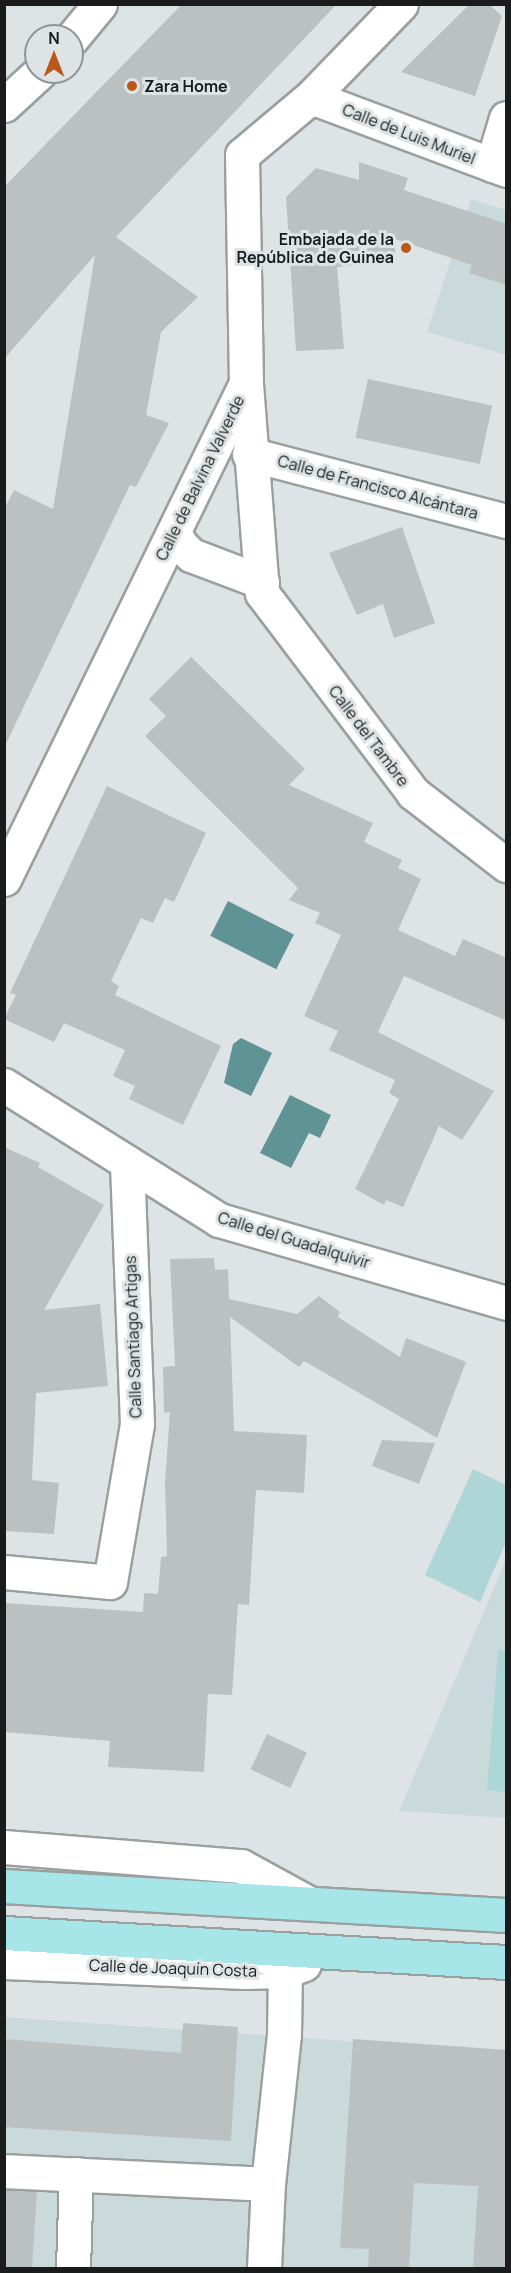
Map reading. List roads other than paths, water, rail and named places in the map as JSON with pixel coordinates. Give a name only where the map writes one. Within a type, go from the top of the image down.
[{"type":"main road","points":[[4,1887],[307,1902],[507,1915]]},
{"type":"main road","name":"Calle de Joaquín Costa","points":[[4,1933],[507,1962]]},
{"type":"street","points":[[84,24],[100,4]]},
{"type":"street","name":"Calle de Balvina Valverde","points":[[4,879],[246,384],[242,155],[311,97],[401,4]]},
{"type":"street","points":[[4,105],[27,84]]},
{"type":"street","name":"Calle de Luis Muriel","points":[[311,97],[499,168]]},
{"type":"street","points":[[499,168],[507,118]]},
{"type":"street","name":"Calle del Tambre","points":[[246,384],[249,454],[262,593],[412,793],[507,866]]},
{"type":"street","name":"Calle de Francisco Alcántara","points":[[249,454],[507,521]]},
{"type":"street","points":[[174,532],[180,544],[192,555],[262,582]]},
{"type":"street","name":"Calle del Guadalquivir","points":[[4,1085],[219,1220],[507,1303]]},
{"type":"street","name":"Calle Santiago Artigas","points":[[4,1572],[110,1582],[137,1424],[127,1162]]},
{"type":"street","points":[[4,1847],[241,1866],[307,1902]]},
{"type":"street","name":"Calle de Joaquín Costa","points":[[4,1962],[245,1972],[285,1971],[339,1951]]},
{"type":"street","points":[[264,2268],[268,2184],[284,2035],[285,1971]]},
{"type":"street","points":[[4,2171],[268,2184]]},
{"type":"street","points":[[73,2268],[76,2174]]},
{"type":"place","name":"Zara Home","points":[[132,86]]},
{"type":"place","name":"Embajada de la República de Guinea","points":[[406,248]]}]
